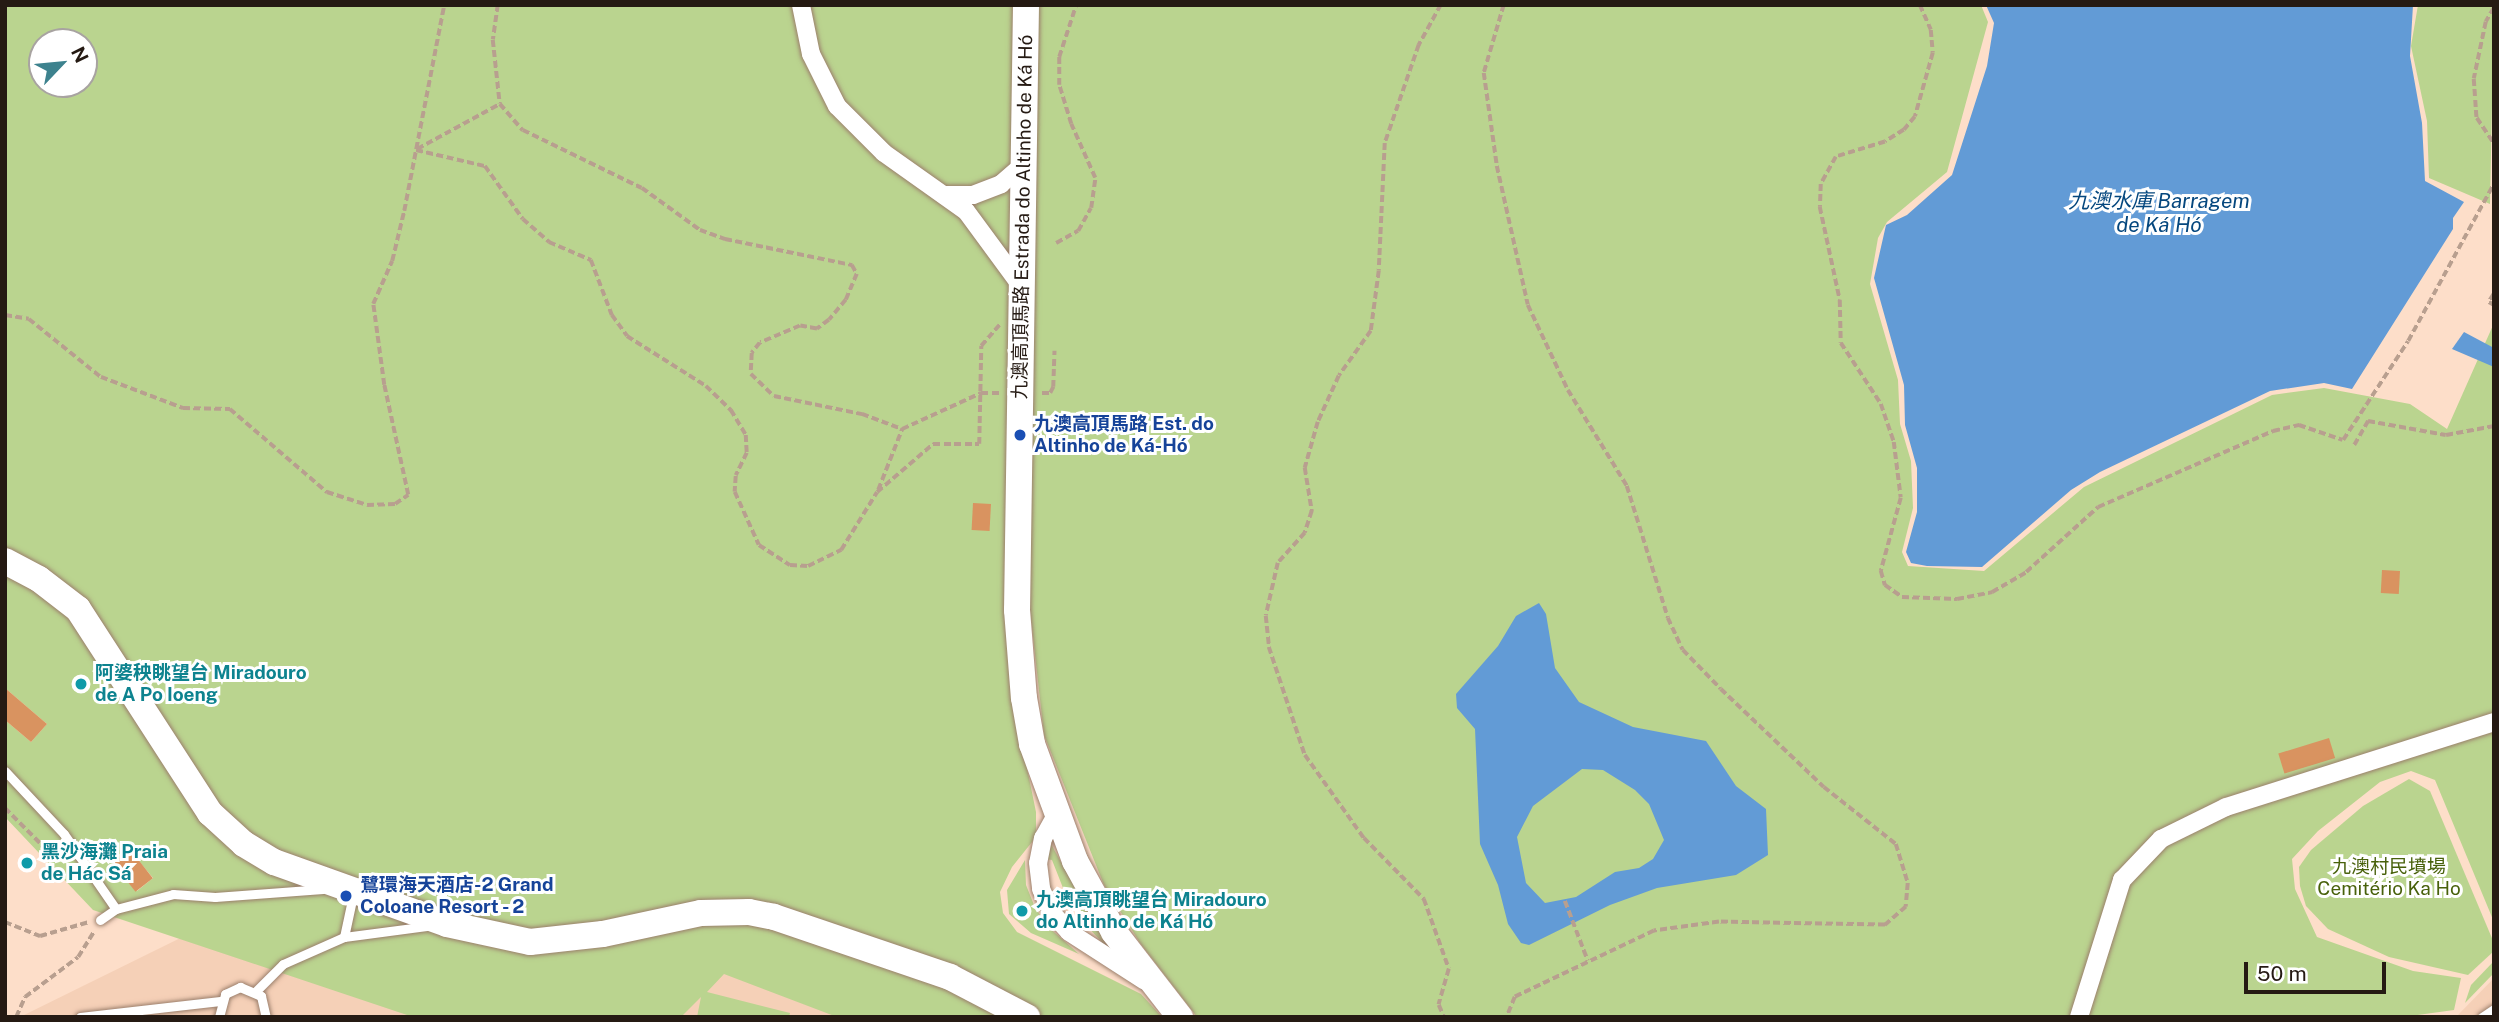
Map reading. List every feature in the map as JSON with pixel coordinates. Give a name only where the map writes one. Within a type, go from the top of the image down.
[{"type":"main road","name":"九澳高頂馬路 Estrada do Altinho de Ká Hó","points":[[1026,5],[1018,650],[1032,744],[1056,815],[1114,932],[1151,985],[1180,1017]]},
{"type":"main road","points":[[5,561],[40,579],[78,610],[226,830],[274,862],[447,924],[511,940],[559,942],[701,913],[749,912],[818,930],[950,977],[1027,1017]]},
{"type":"street","points":[[801,5],[811,54],[836,106],[884,153],[966,211],[1021,286]]},
{"type":"street","points":[[944,195],[982,191],[1001,184],[1023,164]]},
{"type":"street","points":[[2079,1017],[2122,880],[2161,839],[2226,807],[2494,722]]},
{"type":"street","points":[[1056,815],[1043,838],[1038,863],[1041,889],[1052,913],[1069,932],[1151,985]]},
{"type":"lane","points":[[5,771],[64,834],[116,909]]},
{"type":"lane","points":[[100,920],[116,909],[173,894],[354,891],[344,936]]},
{"type":"lane","points":[[256,991],[283,964],[344,936],[447,924]]},
{"type":"lane","points":[[80,1017],[220,1001],[232,989],[256,991],[265,1003],[265,1017]]},
{"type":"lane","points":[[219,1017],[220,1001]]},
{"type":"lane","points":[[2482,1017],[2494,1009]]},
{"type":"path","points":[[5,315],[29,319],[101,377],[183,408],[219,405],[230,409],[327,492],[367,505],[395,504],[408,495],[384,385],[373,304],[392,261],[444,5]]},
{"type":"path","points":[[498,5],[493,40],[500,104],[523,130],[642,188],[700,230],[725,239],[852,265],[857,274],[846,300],[829,320],[817,329],[800,326],[779,334],[752,353],[751,374],[764,391],[902,429],[981,393],[1050,393],[1054,351]]},
{"type":"path","points":[[1056,243],[1078,231],[1091,208],[1095,178],[1059,85],[1059,57],[1076,5]]},
{"type":"path","points":[[1441,5],[1419,45],[1385,142],[1380,271],[1371,331],[1339,376],[1318,422],[1305,468],[1312,511],[1305,533],[1278,563],[1266,615],[1269,647],[1305,755],[1364,838],[1424,899],[1450,968],[1439,1005],[1444,1017]]},
{"type":"path","points":[[1504,5],[1484,72],[1497,166],[1528,305],[1568,390],[1627,486],[1668,618],[1683,650],[1721,689],[1824,787],[1896,844],[1908,883],[1906,906],[1885,925],[1719,922],[1654,931],[1515,997],[1507,1017]]},
{"type":"path","points":[[1920,5],[1931,30],[1933,52],[1915,117],[1885,142],[1836,157],[1821,184],[1827,250],[1840,300],[1841,343],[1881,404],[1900,478],[1900,499],[1881,571],[1892,593],[1957,599],[1992,592],[2026,572],[2098,507],[2273,432],[2299,425],[2343,440],[2408,341],[2494,183]]},
{"type":"path","points":[[2494,8],[2486,22],[2474,79],[2477,118],[2494,143]]},
{"type":"path","points":[[416,150],[500,104]]},
{"type":"path","points":[[416,150],[485,166],[523,219],[549,242],[591,260],[612,315],[627,336],[706,386],[731,410],[746,435],[747,453],[736,476],[736,492],[759,545],[773,557],[799,565],[826,561],[841,550],[877,492],[902,429]]},
{"type":"path","points":[[2494,294],[2489,302],[2494,305]]},
{"type":"path","points":[[877,492],[933,444],[979,444],[981,346],[996,327],[1021,313]]},
{"type":"path","points":[[2354,445],[2368,421],[2446,435],[2494,426]]},
{"type":"path","points":[[5,808],[49,852]]},
{"type":"path","points":[[1565,901],[1588,961]]},
{"type":"path","points":[[5,922],[40,936],[100,920]]},
{"type":"path","points":[[16,1017],[25,997],[78,957],[100,920]]},
{"type":"shaded area","points":[[300,879],[623,941],[923,1017],[20,1017]]},
{"type":"shaded area","points":[[2494,978],[2494,1017],[2443,1017],[2458,1015]]},
{"type":"green space","points":[[5,5],[1981,5],[1988,22],[1947,172],[1887,222],[1878,238],[1870,284],[1898,380],[1900,424],[1911,461],[1913,508],[1902,552],[1908,566],[1984,571],[2084,487],[2272,395],[2324,388],[2410,404],[2447,429],[2494,323],[2494,922],[2435,780],[2411,771],[2380,782],[2318,831],[2292,859],[2295,889],[2317,937],[2413,971],[2461,978],[2454,1010],[2403,1017],[1197,1017],[1140,943],[1104,885],[1044,735],[1030,610],[1020,398],[1012,695],[1036,812],[1036,837],[1012,867],[1000,892],[1003,913],[1017,932],[1141,994],[1162,1017],[837,1017],[724,974],[707,992],[790,1013],[789,1017],[697,1017],[701,997],[681,1017],[413,1017],[93,910],[5,817],[5,720],[31,742],[47,724],[5,688]],"holes":[[[129,849],[153,878],[137,891],[113,863]]]},
{"type":"green space","points":[[2418,5],[2494,5],[2490,204],[2429,178],[2427,121],[2411,46]]},
{"type":"green space","name":"九澳村民墳場 Cemitério Ka Ho","points":[[2409,779],[2430,791],[2494,943],[2494,951],[2468,975],[2389,957],[2328,929],[2306,906],[2300,886],[2299,867],[2311,850],[2363,806]]},
{"type":"green space","points":[[1051,844],[1113,948],[1101,948],[1102,942],[1080,919],[1065,893],[1052,860],[1046,859]]},
{"type":"green space","points":[[1025,860],[1026,885],[1034,905],[1046,925],[1079,954],[1031,933],[1009,914],[1007,890]]},
{"type":"green space","points":[[2494,961],[2494,973],[2465,1003],[2471,985]]},
{"type":"water","name":"九澳水庫 Barragem de Ká Hó","points":[[1986,5],[2413,5],[2410,56],[2422,123],[2425,181],[2464,202],[2453,218],[2453,229],[2352,389],[2324,383],[2270,391],[2100,472],[2071,490],[1982,567],[1927,566],[1911,563],[1906,552],[1917,512],[1917,468],[1905,425],[1904,385],[1874,278],[1886,225],[1907,215],[1952,175],[1987,66],[1994,23]]},
{"type":"water","points":[[2464,332],[2494,348],[2494,367],[2452,349]]},
{"type":"water","points":[[1539,603],[1546,614],[1555,668],[1579,702],[1633,727],[1706,741],[1736,786],[1766,809],[1768,855],[1736,875],[1657,888],[1610,905],[1529,945],[1521,943],[1508,924],[1498,885],[1480,844],[1475,729],[1457,708],[1456,694],[1498,646],[1516,616]],"holes":[[[1582,769],[1603,770],[1635,790],[1649,804],[1664,840],[1653,859],[1639,868],[1615,872],[1576,897],[1545,903],[1526,883],[1517,837],[1533,806]]]},
{"type":"building","points":[[973,503],[991,504],[990,531],[972,530]]},
{"type":"building","points":[[2382,570],[2400,571],[2399,594],[2381,593]]},
{"type":"building","points":[[5,688],[47,724],[31,742],[5,720]]},
{"type":"building","points":[[2329,738],[2335,758],[2284,774],[2278,753]]},
{"type":"building","points":[[130,849],[153,878],[135,892],[113,863]]},
{"type":"place","name":"九澳高頂馬路 Est. do Altinho de Ká-Hó","points":[[1020,435]]},
{"type":"place","name":"阿婆秧眺望台 Miradouro de A Po Ioeng","points":[[81,684]]},
{"type":"place","name":"黑沙海灘 Praia de Hác Sá","points":[[27,863]]},
{"type":"place","name":"鷺環海天酒店-2 Grand Coloane Resort - 2","points":[[346,896]]},
{"type":"place","name":"九澳高頂眺望台 Miradouro do Altinho de Ká Hó","points":[[1022,911]]}]
